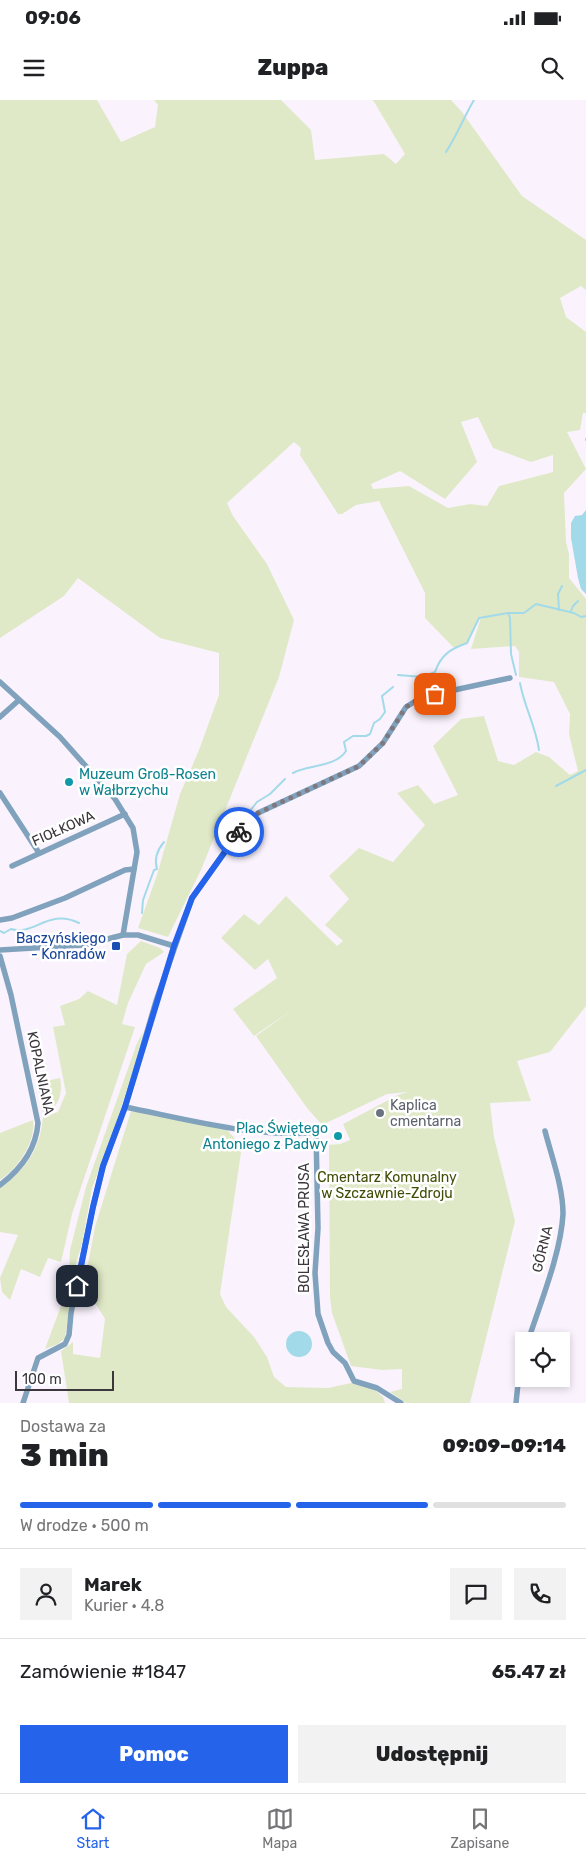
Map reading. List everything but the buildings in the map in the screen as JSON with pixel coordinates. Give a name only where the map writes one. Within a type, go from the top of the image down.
[{"type":"street","points":[[23,1403],[38,1358],[64,1344],[69,1335],[71,1314],[103,1166],[125,1107],[174,946],[192,898],[243,826],[258,813],[359,766],[383,743],[406,707],[422,697],[510,678]]},
{"type":"street","points":[[0,682],[50,728],[103,786],[125,814],[133,828],[137,852],[123,935]]},
{"type":"street","points":[[0,717],[19,700]]},
{"type":"street","points":[[0,793],[39,852]]},
{"type":"street","name":"FIOŁKOWA","points":[[12,866],[125,814]]},
{"type":"street","points":[[0,920],[12,918],[65,898],[125,870],[134,869]]},
{"type":"street","points":[[0,950],[84,945],[123,935],[138,935],[174,946]]},
{"type":"street","name":"KOPALNIANA","points":[[0,956],[8,984],[38,1123],[36,1139],[30,1152],[14,1172],[0,1185]]},
{"type":"street","points":[[125,1107],[233,1128],[264,1132],[324,1132]]},
{"type":"street","name":"GÓRNA","points":[[531,1332],[559,1243],[562,1214],[560,1186],[545,1131]]},
{"type":"street","name":"BOLESŁAWA PRUSA","points":[[316,1133],[318,1228],[315,1291],[318,1314],[333,1352],[345,1364],[354,1381],[377,1388],[401,1403]]},
{"type":"street","points":[[516,1403],[518,1387]]},
{"type":"green space","name":"Cmentarz Komunalny w Szczawnie-Zdroju","points":[[0,100],[97,100],[121,142],[155,127],[158,105],[154,100],[281,100],[311,130],[315,160],[384,154],[396,164],[405,154],[373,100],[451,100],[462,112],[522,196],[586,240],[586,290],[581,286],[560,298],[566,317],[586,332],[586,413],[583,413],[580,430],[567,432],[586,469],[564,493],[569,578],[586,599],[586,1006],[550,1052],[517,1061],[531,1101],[490,1103],[494,1137],[515,1221],[470,1403],[406,1403],[390,1392],[402,1389],[402,1369],[382,1370],[351,1366],[332,1313],[330,1297],[329,1145],[340,1144],[350,1140],[343,1124],[398,1095],[408,1092],[387,1094],[322,1125],[307,1108],[256,1036],[292,1010],[254,1036],[233,1009],[277,978],[268,959],[255,970],[221,938],[244,914],[259,925],[286,896],[337,946],[343,941],[325,925],[349,899],[329,876],[359,848],[393,862],[425,825],[397,793],[418,785],[434,804],[458,795],[433,746],[461,719],[484,716],[498,761],[514,765],[536,752],[549,757],[570,775],[578,771],[569,734],[570,714],[554,682],[519,677],[519,652],[515,646],[471,649],[482,614],[467,643],[454,648],[425,618],[425,593],[379,501],[356,505],[342,514],[338,514],[300,455],[301,448],[294,442],[227,503],[233,516],[267,564],[294,620],[279,677],[201,870],[168,937],[138,928],[157,875],[180,794],[199,750],[219,695],[219,653],[160,638],[78,578],[64,596],[0,638]],"holes":[[[478,417],[493,448],[531,462],[553,455],[553,472],[499,486],[487,506],[470,504],[448,508],[409,486],[373,489],[371,484],[400,471],[445,499],[477,462],[461,422]]]},
{"type":"green space","points":[[141,941],[160,948],[164,952],[146,964],[128,1003],[122,1024],[135,1027],[72,1214],[61,1262],[48,1258],[40,1277],[21,1269],[10,1300],[2,1292],[0,1278],[18,1235],[0,1232],[0,1188],[17,1174],[30,1158],[39,1139],[43,1117],[58,1112],[66,1093],[53,1027],[65,1025],[60,1006],[79,999],[88,991],[117,1005],[127,954]]},
{"type":"green space","points":[[143,1032],[114,1130],[92,1188],[82,1244],[76,1263],[65,1338],[58,1344],[45,1349],[68,1287],[70,1250],[86,1187],[137,1043]]},
{"type":"green space","points":[[60,1078],[59,1100],[53,1108],[43,1113],[37,1083]]},
{"type":"green space","points":[[131,1111],[226,1129],[242,1146],[220,1294],[226,1307],[254,1337],[267,1357],[274,1377],[286,1387],[328,1388],[351,1383],[375,1390],[383,1397],[385,1403],[69,1403],[61,1351],[73,1342],[73,1354],[100,1358],[105,1319],[84,1285],[95,1227]]},
{"type":"green space","points":[[33,1120],[32,1137],[29,1145],[19,1162],[0,1180],[0,1133]]},
{"type":"water","points":[[586,510],[586,594],[581,589],[578,578],[571,538],[571,523],[575,516],[582,515]]},
{"type":"water","points":[[299,1331],[308,1335],[312,1344],[308,1353],[299,1357],[290,1353],[286,1344],[290,1335]]},
{"type":"waterway","points":[[446,152],[474,100]]},
{"type":"waterway","points":[[559,610],[558,594],[562,586]]},
{"type":"waterway","points":[[571,611],[578,601]]},
{"type":"waterway","points":[[398,675],[423,677],[435,672],[440,661],[447,653],[467,643],[479,618],[508,613],[524,613],[536,604],[574,613],[581,617],[586,616]]},
{"type":"waterway","points":[[508,613],[510,618],[511,654],[516,675]]},
{"type":"waterway","points":[[520,683],[539,750]]},
{"type":"waterway","points":[[293,773],[336,760],[346,751],[344,742],[353,736],[366,736],[370,734],[374,723],[385,712],[382,696],[393,687]]},
{"type":"waterway","points":[[556,786],[586,770]]},
{"type":"waterway","points":[[238,826],[257,802],[270,794],[285,779]]},
{"type":"waterway","points":[[142,913],[143,900],[154,870],[157,869],[157,854],[164,842]]},
{"type":"waterway","points":[[0,931],[4,933],[11,929],[27,929],[50,920],[59,919],[68,919],[79,923]]},
{"type":"way so far","points":[[239,832],[258,813],[359,766],[383,743],[406,707],[422,697],[435,694]]},
{"type":"place","name":"Muzeum Groß-Rosen w Wałbrzychu","points":[[69,782]]},
{"type":"place","name":"Baczyńskiego - Konradów","points":[[116,946]]},
{"type":"place","name":"Kaplica cmentarna","points":[[380,1113]]},
{"type":"place","name":"Plac Świętego Antoniego z Padwy","points":[[338,1136]]},
{"type":"route","points":[[77,1286],[103,1166],[125,1107],[174,946],[192,898],[239,832]]}]
